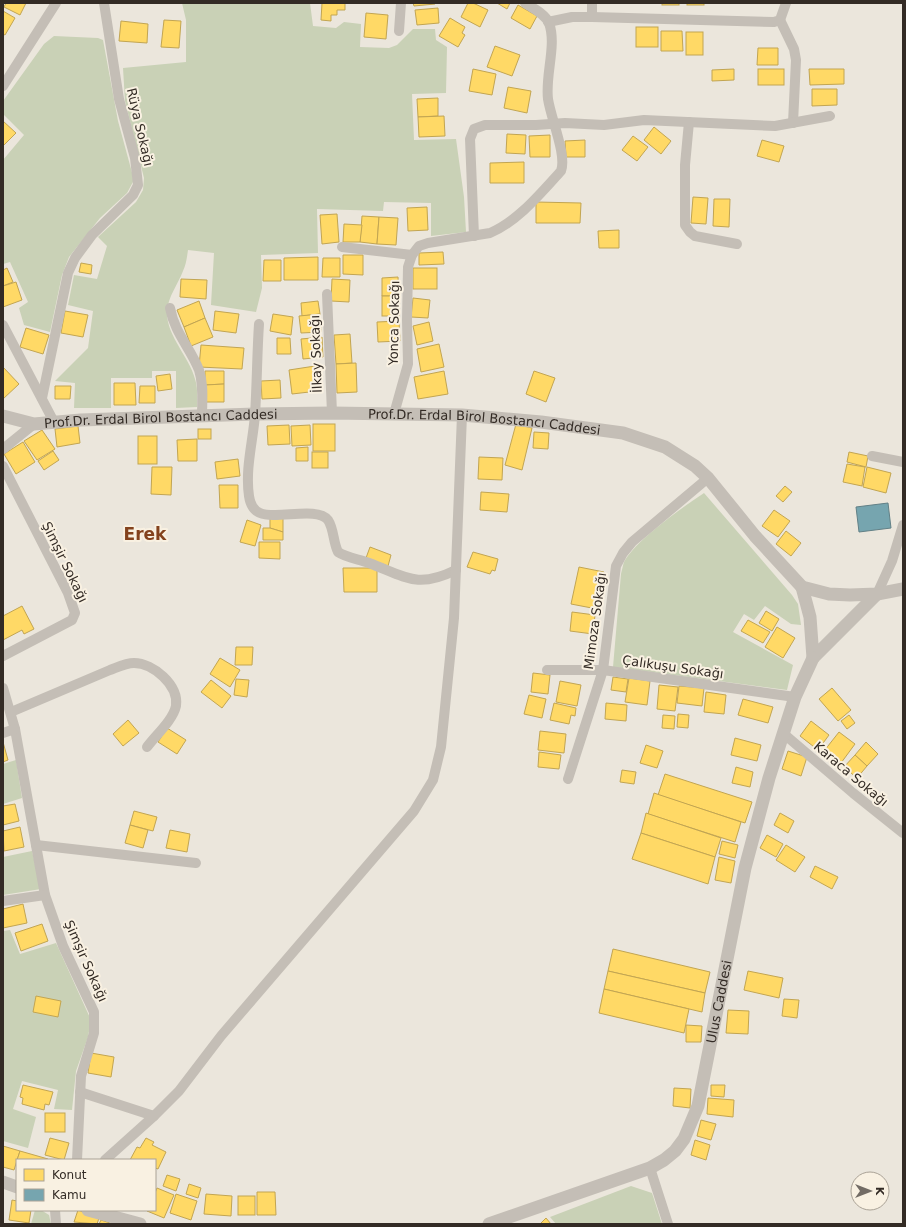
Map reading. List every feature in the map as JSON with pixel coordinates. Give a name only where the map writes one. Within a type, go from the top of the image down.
[{"type":"street","points":[[3,86],[56,3]]},
{"type":"street","name":"Rüya Sokağı","points":[[42,398],[68,273],[75,258],[92,235],[129,200],[138,185],[135,158],[119,99],[104,3]]},
{"type":"street","points":[[399,31],[401,3]]},
{"type":"street","points":[[342,247],[412,255],[419,246],[490,233],[514,220],[561,172],[563,165],[562,156],[553,124],[547,90],[550,55],[548,22],[544,16],[525,3]]},
{"type":"street","points":[[592,3],[592,17]]},
{"type":"street","points":[[786,3],[780,20],[794,49],[796,60],[794,123]]},
{"type":"street","points":[[548,22],[572,17],[757,23],[774,22],[780,20]]},
{"type":"street","points":[[474,236],[474,208],[469,155],[470,139],[474,129],[485,124],[604,125],[644,120],[775,126],[830,116]]},
{"type":"street","points":[[689,122],[685,165],[685,225],[695,236],[737,244]]},
{"type":"street","name":"Yonca Sokağı","points":[[394,414],[408,364],[407,290],[408,267],[412,255]]},
{"type":"street","name":"İlkay Sokağı","points":[[327,294],[332,413]]},
{"type":"street","points":[[170,308],[177,332],[194,360],[200,375],[202,417]]},
{"type":"street","points":[[259,324],[255,414],[248,486],[252,506],[255,510],[266,515],[310,514],[322,516],[327,520],[330,526],[338,552],[406,578],[427,580],[442,577],[456,570]]},
{"type":"street","points":[[3,325],[54,422]]},
{"type":"street","name":"Prof.Dr. Erdal Birol Bostancı Caddesi","points":[[3,416],[34,424],[255,414],[332,413],[462,415],[585,427],[636,437],[665,447],[695,466],[708,478],[756,536],[802,587]]},
{"type":"street","points":[[106,1159],[154,1116],[179,1091],[221,1036],[414,811],[433,780],[441,747],[448,681],[456,570],[462,415]]},
{"type":"street","points":[[3,449],[34,424]]},
{"type":"street","points":[[872,456],[903,462]]},
{"type":"street","name":"Şimşir Sokağı","points":[[3,466],[68,593],[76,613],[72,620],[3,656]]},
{"type":"street","name":"Mimoza Sokağı","points":[[568,780],[602,670],[614,576],[616,566],[622,553],[632,542],[708,478]]},
{"type":"street","points":[[876,594],[892,561],[903,525]]},
{"type":"street","points":[[814,658],[810,617],[802,587],[829,594],[850,595],[876,594],[903,589]]},
{"type":"street","name":"Ulus Caddesi","points":[[489,1224],[650,1168],[664,1160],[680,1145],[698,1106],[745,868],[769,778],[795,697],[814,658],[876,594]]},
{"type":"street","points":[[11,712],[110,670],[127,664],[140,664],[155,670],[163,677],[175,697],[174,710],[148,747]]},
{"type":"street","name":"Çalıkuşu Sokağı","points":[[547,670],[602,670],[795,697]]},
{"type":"street","name":"Şimşir Sokağı","points":[[3,688],[15,729],[45,895],[63,946],[94,1012],[94,1033],[83,1065],[80,1092],[77,1159]]},
{"type":"street","points":[[3,733],[15,729]]},
{"type":"street","name":"Karaca Sokağı","points":[[784,734],[853,793],[903,833]]},
{"type":"street","points":[[36,845],[196,863]]},
{"type":"street","points":[[3,901],[45,895]]},
{"type":"street","points":[[80,1092],[154,1116]]},
{"type":"street","points":[[650,1168],[668,1224]]},
{"type":"street","points":[[3,1182],[16,1187]]},
{"type":"street","points":[[55,1211],[56,1224]]},
{"type":"street","points":[[92,1211],[140,1224]]},
{"type":"green space","points":[[182,3],[310,3],[313,26],[336,28],[344,22],[361,24],[360,47],[389,48],[397,45],[413,29],[435,29],[436,40],[447,47],[446,93],[412,94],[414,140],[456,139],[464,197],[466,232],[431,236],[431,203],[384,202],[383,211],[317,209],[318,253],[261,255],[262,288],[256,312],[211,305],[214,253],[188,250],[185,266],[171,296],[167,311],[170,329],[192,370],[196,382],[197,407],[176,408],[176,371],[152,371],[152,378],[111,378],[111,408],[74,408],[75,383],[55,381],[88,348],[93,311],[68,305],[74,275],[97,279],[107,246],[98,237],[136,202],[143,190],[144,178],[125,101],[123,68],[186,62],[186,20]]},
{"type":"green space","points":[[54,36],[98,38],[103,40],[118,121],[134,180],[127,193],[100,218],[69,257],[62,275],[50,332],[24,325],[19,308],[28,302],[10,262],[3,264],[3,160],[24,135],[3,114],[3,101],[44,44]]},
{"type":"green space","points":[[704,493],[792,595],[798,604],[801,625],[791,624],[765,606],[754,620],[744,614],[733,632],[793,665],[787,690],[613,667],[621,574],[624,562],[630,553],[649,534]]},
{"type":"green space","points":[[16,760],[22,798],[3,804],[3,764]]},
{"type":"green space","points":[[32,851],[41,889],[3,895],[3,857]]},
{"type":"green space","points":[[10,930],[20,954],[56,943],[91,1020],[88,1037],[76,1071],[72,1110],[54,1109],[58,1090],[22,1081],[13,1109],[36,1117],[28,1148],[3,1141],[3,931]]},
{"type":"green space","points":[[631,1186],[652,1193],[662,1224],[556,1224],[550,1217]]},
{"type":"green space","points":[[35,1211],[43,1211],[49,1215],[51,1224],[31,1224]]},
{"type":"building: Konut","points":[[6,3],[26,3],[20,15],[4,7]]},
{"type":"building: Konut","points":[[322,3],[345,3],[345,10],[337,10],[337,15],[331,15],[331,21],[321,20]]},
{"type":"building: Konut","points":[[413,3],[435,3],[435,4],[414,6]]},
{"type":"building: Konut","points":[[468,3],[473,3],[488,10],[480,27],[461,17]]},
{"type":"building: Konut","points":[[497,3],[510,3],[507,9]]},
{"type":"building: Konut","points":[[662,3],[679,3],[679,5],[662,5]]},
{"type":"building: Konut","points":[[687,3],[704,3],[704,5],[687,5]]},
{"type":"building: Konut","points":[[518,5],[537,16],[530,29],[511,18]]},
{"type":"building: Konut","points":[[438,8],[439,23],[417,25],[415,10]]},
{"type":"building: Konut","points":[[3,11],[15,18],[5,35],[3,34]]},
{"type":"building: Konut","points":[[366,13],[388,15],[386,39],[364,37]]},
{"type":"building: Konut","points":[[450,18],[465,27],[462,33],[465,35],[458,47],[439,36]]},
{"type":"building: Konut","points":[[164,20],[181,21],[179,48],[161,47]]},
{"type":"building: Konut","points":[[121,21],[148,24],[147,43],[119,41]]},
{"type":"building: Konut","points":[[636,27],[658,27],[658,47],[636,47]]},
{"type":"building: Konut","points":[[661,31],[682,31],[683,51],[661,51]]},
{"type":"building: Konut","points":[[686,32],[703,32],[703,55],[686,55]]},
{"type":"building: Konut","points":[[495,46],[520,55],[512,76],[487,67]]},
{"type":"building: Konut","points":[[758,48],[778,48],[778,65],[757,65]]},
{"type":"building: Konut","points":[[473,69],[496,74],[492,95],[469,91]]},
{"type":"building: Konut","points":[[734,69],[734,80],[712,81],[712,70]]},
{"type":"building: Konut","points":[[758,69],[784,69],[784,85],[758,85]]},
{"type":"building: Konut","points":[[809,69],[844,69],[844,84],[810,85]]},
{"type":"building: Konut","points":[[508,87],[531,91],[527,113],[504,108]]},
{"type":"building: Konut","points":[[812,89],[837,89],[837,105],[812,106]]},
{"type":"building: Konut","points":[[438,98],[438,116],[418,117],[417,99]]},
{"type":"building: Konut","points":[[444,116],[445,136],[419,137],[418,117]]},
{"type":"building: Konut","points":[[3,121],[16,133],[3,146]]},
{"type":"building: Konut","points":[[654,127],[671,141],[661,154],[644,140]]},
{"type":"building: Konut","points":[[507,134],[526,135],[525,154],[506,153]]},
{"type":"building: Konut","points":[[550,135],[550,157],[530,157],[529,136]]},
{"type":"building: Konut","points":[[633,136],[648,147],[637,161],[622,150]]},
{"type":"building: Konut","points":[[585,140],[585,157],[566,157],[565,141]]},
{"type":"building: Konut","points":[[762,140],[784,146],[779,162],[757,156]]},
{"type":"building: Konut","points":[[524,162],[524,183],[490,183],[490,163]]},
{"type":"building: Konut","points":[[693,197],[708,198],[706,224],[691,223]]},
{"type":"building: Konut","points":[[714,199],[730,199],[729,227],[713,226]]},
{"type":"building: Konut","points":[[536,202],[581,203],[580,223],[536,223]]},
{"type":"building: Konut","points":[[427,207],[428,230],[408,231],[407,208]]},
{"type":"building: Konut","points":[[337,214],[339,242],[322,244],[320,215]]},
{"type":"building: Konut","points":[[362,216],[379,217],[377,244],[360,242]]},
{"type":"building: Konut","points":[[379,217],[398,218],[396,245],[377,244]]},
{"type":"building: Konut","points":[[344,224],[362,225],[360,242],[343,242]]},
{"type":"building: Konut","points":[[619,230],[619,248],[599,248],[598,231]]},
{"type":"building: Konut","points":[[443,252],[444,264],[419,265],[419,253]]},
{"type":"building: Konut","points":[[343,255],[363,255],[363,275],[343,274]]},
{"type":"building: Konut","points":[[318,257],[318,280],[284,280],[284,258]]},
{"type":"building: Konut","points":[[323,258],[340,258],[340,277],[322,277]]},
{"type":"building: Konut","points":[[264,260],[281,260],[281,281],[263,281]]},
{"type":"building: Konut","points":[[81,263],[92,265],[91,274],[79,272]]},
{"type":"building: Konut","points":[[7,268],[13,282],[3,286],[3,270]]},
{"type":"building: Konut","points":[[413,268],[437,268],[437,289],[413,289]]},
{"type":"building: Konut","points":[[398,277],[399,296],[382,296],[382,278]]},
{"type":"building: Konut","points":[[181,279],[207,280],[206,299],[180,297]]},
{"type":"building: Konut","points":[[332,279],[350,280],[349,302],[331,301]]},
{"type":"building: Konut","points":[[16,282],[22,300],[3,307],[3,286]]},
{"type":"building: Konut","points":[[382,296],[399,296],[399,316],[382,316]]},
{"type":"building: Konut","points":[[413,298],[430,300],[428,318],[411,317]]},
{"type":"building: Konut","points":[[199,301],[205,318],[184,327],[177,310]]},
{"type":"building: Konut","points":[[318,301],[320,314],[302,316],[301,303]]},
{"type":"building: Konut","points":[[65,311],[88,315],[83,337],[61,333]]},
{"type":"building: Konut","points":[[215,311],[239,314],[236,333],[213,330]]},
{"type":"building: Konut","points":[[273,314],[293,317],[291,335],[270,331]]},
{"type":"building: Konut","points":[[320,314],[321,332],[301,333],[299,316]]},
{"type":"building: Konut","points":[[205,318],[213,337],[191,346],[184,327]]},
{"type":"building: Konut","points":[[399,321],[400,341],[378,342],[377,322]]},
{"type":"building: Konut","points":[[429,322],[433,341],[417,345],[413,326]]},
{"type":"building: Konut","points":[[26,328],[49,335],[43,354],[20,347]]},
{"type":"building: Konut","points":[[350,334],[352,363],[336,364],[334,335]]},
{"type":"building: Konut","points":[[322,337],[323,357],[303,359],[301,339]]},
{"type":"building: Konut","points":[[277,338],[290,338],[291,354],[277,354]]},
{"type":"building: Konut","points":[[439,344],[444,367],[421,372],[417,349]]},
{"type":"building: Konut","points":[[201,345],[244,348],[242,369],[199,367]]},
{"type":"building: Konut","points":[[356,363],[357,392],[337,393],[336,364]]},
{"type":"building: Konut","points":[[315,366],[318,391],[292,394],[289,370]]},
{"type":"building: Konut","points":[[3,367],[19,384],[3,399]]},
{"type":"building: Konut","points":[[205,371],[224,371],[224,384],[205,385]]},
{"type":"building: Konut","points":[[444,371],[448,394],[418,399],[414,377]]},
{"type":"building: Konut","points":[[534,371],[555,378],[546,402],[526,394]]},
{"type":"building: Konut","points":[[170,374],[172,389],[158,391],[156,376]]},
{"type":"building: Konut","points":[[280,380],[281,398],[262,399],[261,381]]},
{"type":"building: Konut","points":[[114,383],[135,383],[136,405],[114,405]]},
{"type":"building: Konut","points":[[224,384],[224,402],[205,402],[205,385]]},
{"type":"building: Konut","points":[[55,386],[71,386],[70,399],[55,399]]},
{"type":"building: Konut","points":[[140,386],[155,386],[155,403],[139,403]]},
{"type":"building: Konut","points":[[313,424],[335,424],[335,451],[313,451]]},
{"type":"building: Konut","points":[[516,424],[532,428],[522,470],[505,465]]},
{"type":"building: Konut","points":[[289,425],[290,444],[268,445],[267,426]]},
{"type":"building: Konut","points":[[310,425],[311,445],[292,446],[291,426]]},
{"type":"building: Konut","points":[[78,426],[80,443],[57,447],[55,429]]},
{"type":"building: Konut","points":[[198,429],[211,429],[211,439],[198,439]]},
{"type":"building: Konut","points":[[42,430],[55,449],[37,460],[24,441]]},
{"type":"building: Konut","points":[[534,432],[549,433],[548,449],[533,448]]},
{"type":"building: Konut","points":[[138,436],[157,436],[157,464],[138,464]]},
{"type":"building: Konut","points":[[197,439],[197,461],[178,461],[177,440]]},
{"type":"building: Konut","points":[[23,442],[35,462],[16,474],[4,454]]},
{"type":"building: Konut","points":[[308,447],[308,461],[296,461],[296,448]]},
{"type":"building: Konut","points":[[53,451],[59,460],[44,470],[38,461]]},
{"type":"building: Konut","points":[[312,452],[328,452],[328,468],[312,468]]},
{"type":"building: Konut","points":[[849,452],[868,456],[866,467],[847,462]]},
{"type":"building: Konut","points":[[479,457],[503,458],[502,480],[478,479]]},
{"type":"building: Konut","points":[[238,459],[240,476],[217,479],[215,462]]},
{"type":"building: Konut","points":[[847,464],[865,467],[862,486],[843,482]]},
{"type":"building: Konut","points":[[152,467],[172,467],[171,495],[151,494]]},
{"type":"building: Konut","points":[[867,467],[891,473],[886,493],[863,487]]},
{"type":"building: Konut","points":[[219,485],[238,485],[238,508],[220,508]]},
{"type":"building: Konut","points":[[785,486],[792,492],[783,502],[776,496]]},
{"type":"building: Konut","points":[[481,492],[509,494],[507,512],[480,510]]},
{"type":"building: Konut","points":[[774,510],[790,521],[778,537],[762,526]]},
{"type":"building: Konut","points":[[270,517],[283,518],[283,532],[270,528]]},
{"type":"building: Konut","points":[[247,520],[261,525],[255,546],[240,542]]},
{"type":"building: Konut","points":[[263,528],[270,528],[283,532],[283,540],[263,540]]},
{"type":"building: Konut","points":[[786,531],[801,543],[791,556],[776,544]]},
{"type":"building: Konut","points":[[259,542],[280,542],[280,559],[259,558]]},
{"type":"building: Konut","points":[[370,547],[391,555],[388,566],[366,558]]},
{"type":"building: Konut","points":[[473,552],[498,559],[495,571],[492,570],[490,574],[467,567]]},
{"type":"building: Konut","points":[[579,567],[604,572],[597,609],[571,604]]},
{"type":"building: Konut","points":[[343,568],[377,568],[377,592],[344,592]]},
{"type":"building: Konut","points":[[22,606],[34,629],[24,634],[22,630],[3,640],[3,616]]},
{"type":"building: Konut","points":[[766,611],[779,619],[772,631],[759,623]]},
{"type":"building: Konut","points":[[572,612],[595,615],[593,634],[570,631]]},
{"type":"building: Konut","points":[[748,620],[770,632],[763,643],[741,631]]},
{"type":"building: Konut","points":[[777,627],[795,638],[783,658],[765,647]]},
{"type":"building: Konut","points":[[236,647],[253,647],[252,665],[235,665]]},
{"type":"building: Konut","points":[[220,658],[240,670],[230,687],[210,674]]},
{"type":"building: Konut","points":[[533,673],[550,675],[548,694],[531,692]]},
{"type":"building: Konut","points":[[613,677],[628,679],[626,692],[611,690]]},
{"type":"building: Konut","points":[[629,678],[650,681],[647,705],[625,702]]},
{"type":"building: Konut","points":[[236,679],[249,680],[247,697],[234,695]]},
{"type":"building: Konut","points":[[211,680],[231,696],[222,708],[201,692]]},
{"type":"building: Konut","points":[[560,681],[581,685],[577,706],[556,702]]},
{"type":"building: Konut","points":[[659,685],[678,687],[675,711],[657,709]]},
{"type":"building: Konut","points":[[679,686],[704,688],[702,706],[677,703]]},
{"type":"building: Konut","points":[[832,688],[851,710],[838,721],[819,699]]},
{"type":"building: Konut","points":[[706,692],[726,695],[724,714],[704,712]]},
{"type":"building: Konut","points":[[529,695],[546,699],[542,718],[524,714]]},
{"type":"building: Konut","points":[[743,699],[773,707],[768,723],[738,715]]},
{"type":"building: Konut","points":[[554,703],[576,708],[575,716],[571,715],[569,724],[550,720]]},
{"type":"building: Konut","points":[[606,703],[627,705],[626,721],[605,719]]},
{"type":"building: Konut","points":[[678,714],[689,715],[688,728],[677,727]]},
{"type":"building: Konut","points":[[663,715],[675,716],[674,729],[662,728]]},
{"type":"building: Konut","points":[[849,715],[855,723],[847,729],[841,721]]},
{"type":"building: Konut","points":[[128,720],[139,733],[123,746],[113,734]]},
{"type":"building: Konut","points":[[811,721],[829,735],[818,750],[800,736]]},
{"type":"building: Konut","points":[[167,728],[186,740],[177,754],[158,742]]},
{"type":"building: Konut","points":[[540,731],[566,734],[564,753],[538,750]]},
{"type":"building: Konut","points":[[839,732],[855,744],[841,763],[824,751]]},
{"type":"building: Konut","points":[[735,738],[761,745],[757,761],[731,755]]},
{"type":"building: Konut","points":[[3,742],[8,760],[3,762]]},
{"type":"building: Konut","points":[[866,742],[878,754],[867,766],[855,755]]},
{"type":"building: Konut","points":[[646,745],[663,751],[657,768],[640,763]]},
{"type":"building: Konut","points":[[788,751],[807,757],[801,776],[782,769]]},
{"type":"building: Konut","points":[[539,752],[561,755],[559,769],[538,767]]},
{"type":"building: Konut","points":[[855,755],[867,766],[857,778],[844,767]]},
{"type":"building: Konut","points":[[736,767],[753,772],[750,787],[732,783]]},
{"type":"building: Konut","points":[[622,770],[636,772],[634,784],[620,782]]},
{"type":"building: Konut","points":[[665,774],[752,802],[745,823],[658,795]]},
{"type":"building: Konut","points":[[654,793],[741,822],[735,842],[648,814]]},
{"type":"building: Konut","points":[[15,804],[19,821],[3,825],[3,806]]},
{"type":"building: Konut","points":[[134,811],[157,817],[153,831],[130,825]]},
{"type":"building: Konut","points":[[646,813],[721,838],[715,857],[641,833]]},
{"type":"building: Konut","points":[[780,813],[794,821],[788,833],[774,825]]},
{"type":"building: Konut","points":[[130,825],[148,830],[143,848],[125,843]]},
{"type":"building: Konut","points":[[20,827],[24,847],[4,851],[3,831]]},
{"type":"building: Konut","points":[[170,830],[190,834],[187,852],[166,848]]},
{"type":"building: Konut","points":[[641,833],[715,857],[708,884],[632,859]]},
{"type":"building: Konut","points":[[767,835],[783,844],[776,857],[760,848]]},
{"type":"building: Konut","points":[[722,841],[738,845],[735,858],[719,854]]},
{"type":"building: Konut","points":[[786,845],[805,857],[795,872],[776,860]]},
{"type":"building: Konut","points":[[719,857],[735,861],[731,883],[715,880]]},
{"type":"building: Konut","points":[[815,866],[838,877],[832,889],[810,877]]},
{"type":"building: Konut","points":[[23,904],[27,923],[3,928],[3,909]]},
{"type":"building: Konut","points":[[42,924],[48,941],[21,951],[15,933]]},
{"type":"building: Konut","points":[[613,949],[710,972],[705,993],[608,971]]},
{"type":"building: Konut","points":[[608,971],[705,993],[702,1012],[604,989]]},
{"type":"building: Konut","points":[[748,971],[783,978],[779,998],[744,990]]},
{"type":"building: Konut","points":[[604,989],[689,1009],[684,1033],[599,1013]]},
{"type":"building: Konut","points":[[36,996],[61,1001],[58,1017],[33,1012]]},
{"type":"building: Konut","points":[[784,999],[799,1000],[797,1018],[782,1016]]},
{"type":"building: Konut","points":[[728,1010],[749,1011],[748,1034],[726,1033]]},
{"type":"building: Konut","points":[[686,1025],[702,1026],[701,1042],[686,1042]]},
{"type":"building: Konut","points":[[91,1053],[114,1057],[111,1077],[88,1073]]},
{"type":"building: Konut","points":[[23,1085],[53,1092],[49,1105],[45,1104],[44,1110],[22,1104],[23,1098],[20,1097]]},
{"type":"building: Konut","points":[[711,1085],[725,1085],[724,1097],[711,1096]]},
{"type":"building: Konut","points":[[674,1088],[691,1089],[690,1108],[673,1106]]},
{"type":"building: Konut","points":[[708,1098],[734,1100],[733,1117],[707,1114]]},
{"type":"building: Konut","points":[[45,1113],[65,1113],[65,1132],[45,1132]]},
{"type":"building: Konut","points":[[701,1120],[716,1124],[711,1140],[697,1136]]},
{"type":"building: Konut","points":[[50,1138],[69,1143],[64,1159],[45,1155]]},
{"type":"building: Konut","points":[[146,1138],[154,1142],[152,1145],[166,1152],[158,1169],[156,1168],[156,1159],[131,1159],[137,1147],[140,1148]]},
{"type":"building: Konut","points":[[695,1140],[710,1145],[706,1160],[691,1155]]},
{"type":"building: Konut","points":[[3,1146],[20,1151],[17,1159],[16,1159],[14,1170],[3,1167]]},
{"type":"building: Konut","points":[[20,1151],[48,1159],[17,1159]]},
{"type":"building: Konut","points":[[167,1175],[180,1179],[176,1191],[163,1186]]},
{"type":"building: Konut","points":[[189,1184],[201,1188],[198,1198],[186,1194]]},
{"type":"building: Konut","points":[[157,1188],[174,1195],[164,1218],[147,1211],[156,1211]]},
{"type":"building: Konut","points":[[257,1192],[275,1192],[276,1215],[257,1215]]},
{"type":"building: Konut","points":[[176,1194],[197,1201],[191,1220],[170,1213]]},
{"type":"building: Konut","points":[[206,1194],[232,1196],[231,1216],[204,1214]]},
{"type":"building: Konut","points":[[238,1196],[255,1196],[255,1215],[238,1215]]},
{"type":"building: Konut","points":[[12,1200],[16,1201],[16,1211],[31,1211],[29,1223],[9,1220]]},
{"type":"building: Konut","points":[[78,1211],[99,1218],[97,1224],[74,1222]]},
{"type":"building: Konut","points":[[546,1218],[551,1224],[540,1224]]},
{"type":"building: Konut","points":[[101,1220],[113,1224],[99,1224]]},
{"type":"building: Kamu","points":[[888,503],[891,528],[859,532],[856,507]]},
{"type":"district","name":"Erek","points":[[145,534]]}]
